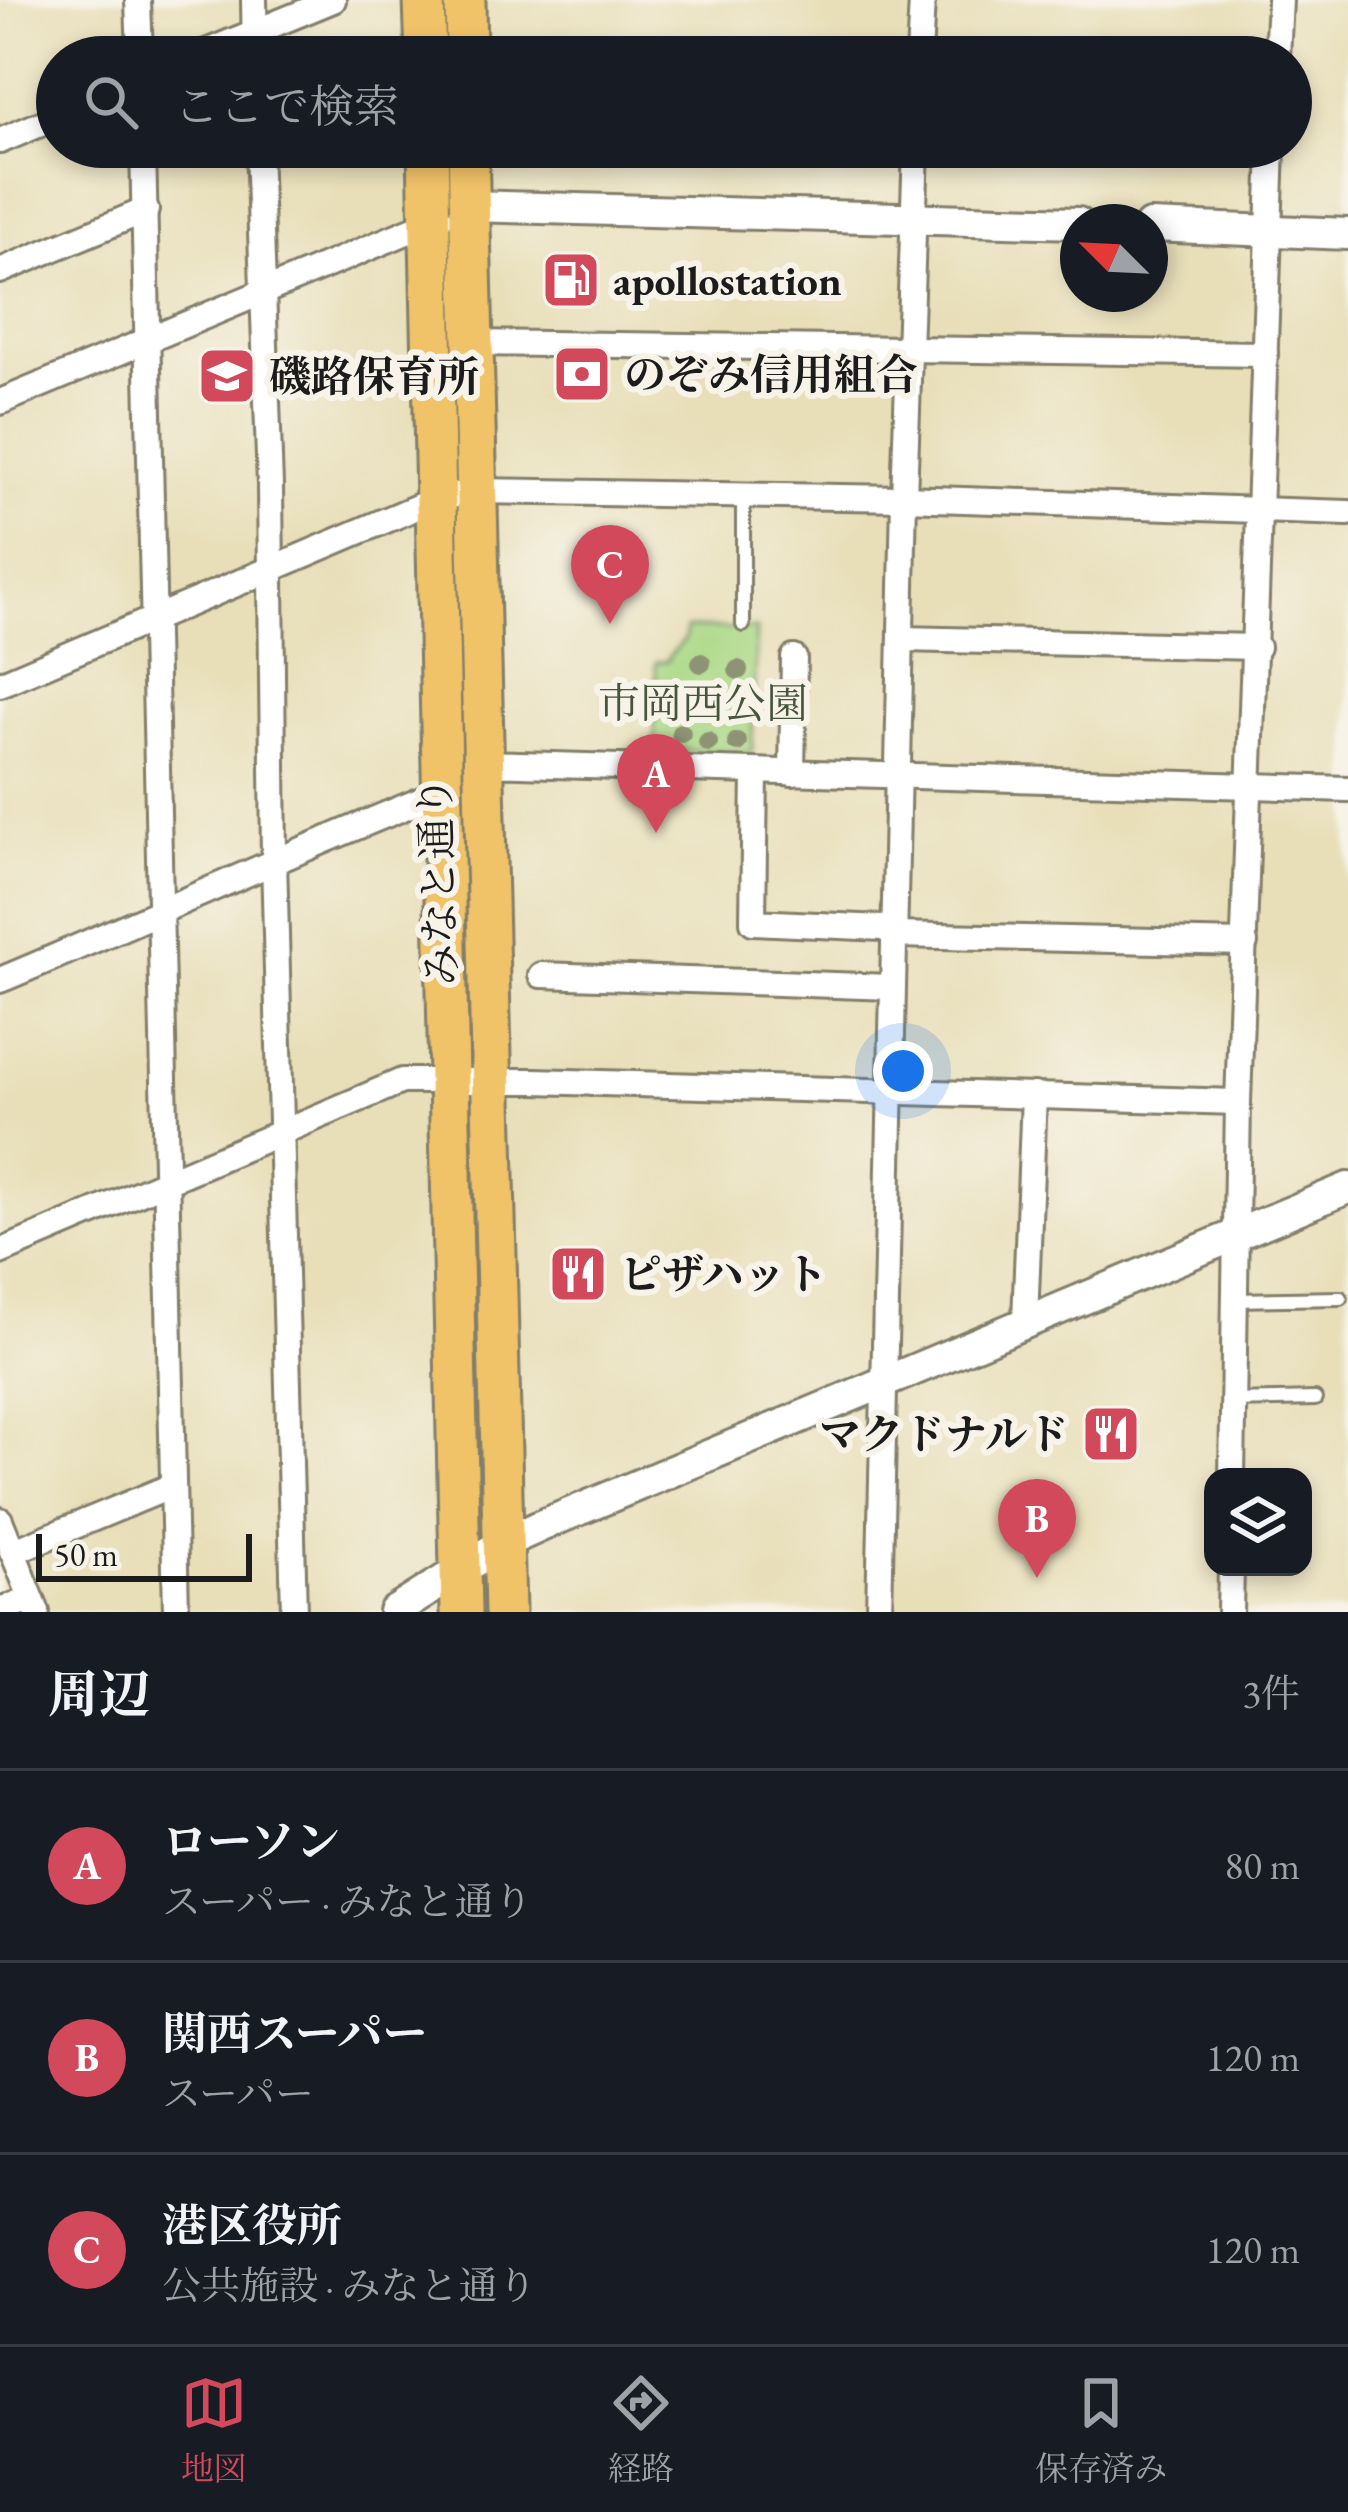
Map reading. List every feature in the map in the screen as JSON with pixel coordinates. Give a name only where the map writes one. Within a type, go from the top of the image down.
[{"type":"highway","points":[[424,0],[425,36]]},
{"type":"highway","points":[[465,0],[466,36]]},
{"type":"highway","name":"みなと通り","points":[[429,168],[461,1612]]},
{"type":"highway","name":"みなと通り","points":[[468,168],[505,1612]]},
{"type":"street","points":[[138,0],[139,36]]},
{"type":"street","points":[[254,0],[255,36]]},
{"type":"street","points":[[241,36],[333,0]]},
{"type":"street","points":[[921,36],[922,0]]},
{"type":"street","points":[[1278,36],[1280,0]]},
{"type":"street","points":[[0,141],[36,126]]},
{"type":"street","points":[[144,168],[176,1612]]},
{"type":"street","points":[[258,168],[272,569],[274,859],[294,1612]]},
{"type":"street","points":[[879,1612],[915,168]]},
{"type":"street","points":[[1232,1468],[1238,1102],[1271,168]]},
{"type":"street","points":[[0,403],[468,206],[1060,223]]},
{"type":"street","points":[[0,271],[146,210]]},
{"type":"street","points":[[1168,227],[1348,234]]},
{"type":"street","points":[[474,344],[1265,354]]},
{"type":"street","points":[[0,684],[436,499],[476,491],[904,498],[1348,513]]},
{"type":"street","points":[[901,639],[1257,647]]},
{"type":"street","points":[[792,773],[794,658]]},
{"type":"street","points":[[482,763],[1348,789]]},
{"type":"street","points":[[755,772],[753,922],[883,928],[895,935],[1245,943]]},
{"type":"street","points":[[0,980],[274,859],[442,793]]},
{"type":"street","points":[[541,975],[892,987]]},
{"type":"street","points":[[0,1252],[403,1081],[1238,1102]]},
{"type":"street","points":[[1025,1320],[1034,1095]]},
{"type":"street","points":[[394,1612],[503,1543],[1348,1188]]},
{"type":"street","points":[[13,1552],[172,1486]]},
{"type":"street","points":[[0,1520],[34,1605],[0,1611]]},
{"type":"street","points":[[1230,1612],[1231,1576]]},
{"type":"lane","points":[[743,495],[743,626]]},
{"type":"lane","points":[[1235,1300],[1341,1298]]},
{"type":"lane","points":[[1234,1401],[1315,1399]]},
{"type":"green space","name":"市岡西公園","points":[[686,628],[756,629],[752,752],[654,750],[656,662],[668,661],[685,639]]},
{"type":"place","name":"apollostation","points":[[571,280]]},
{"type":"place","name":"のぞみ信用組合","points":[[582,374]]},
{"type":"place","name":"磯路保育所","points":[[227,376]]},
{"type":"place","name":"港区役所","points":[[610,624]]},
{"type":"place","name":"ローソン","points":[[656,833]]},
{"type":"place","name":"ピザハット","points":[[578,1274]]},
{"type":"place","name":"マクドナルド","points":[[1111,1434]]},
{"type":"place","name":"関西スーパー","points":[[1037,1578]]}]
